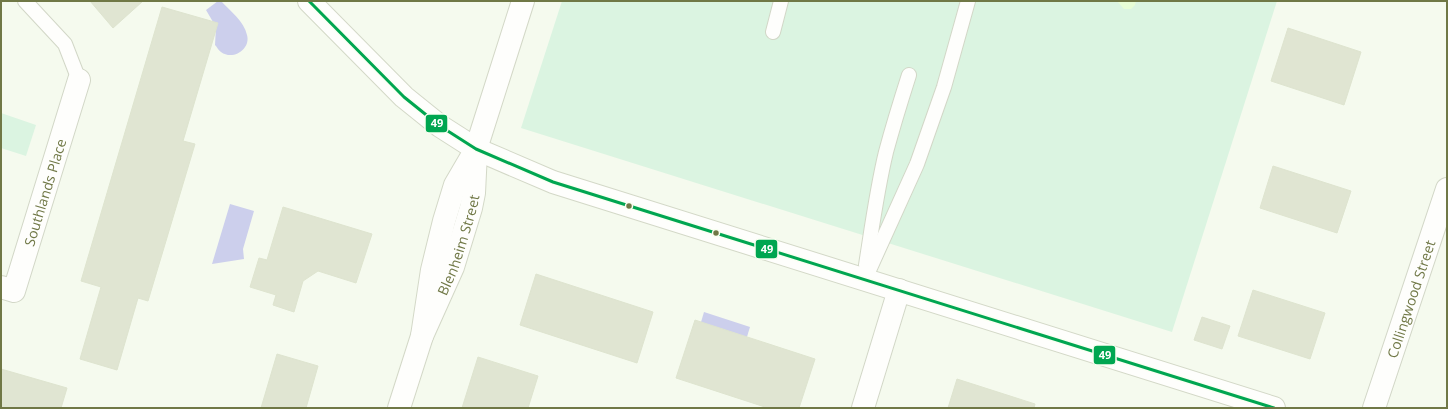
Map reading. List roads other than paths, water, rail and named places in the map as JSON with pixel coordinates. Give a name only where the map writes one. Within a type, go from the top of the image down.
[{"type":"main road","points":[[309,1],[404,97],[440,126],[476,149],[553,182],[1274,408]]},
{"type":"main road","name":"Blenheim Street","points":[[399,408],[422,336],[432,270],[444,221],[455,185],[476,149],[523,1]]},
{"type":"main road","name":"Southlands Place","points":[[1,287],[14,291],[79,80]]},
{"type":"main road","name":"Collingwood Street","points":[[1374,408],[1447,189]]},
{"type":"main road","points":[[863,408],[899,290]]},
{"type":"lane","points":[[25,1],[65,44],[79,80]]},
{"type":"lane","points":[[773,32],[781,1]]},
{"type":"lane","points":[[864,279],[918,164],[944,86],[968,1]]},
{"type":"lane","points":[[864,279],[871,230],[886,154],[894,122],[909,75]]},
{"type":"water","points":[[218,1],[221,1],[236,16],[243,25],[247,35],[248,40],[244,49],[236,54],[226,54],[220,51],[215,45],[216,27],[206,10]]},
{"type":"water","points":[[230,204],[254,211],[243,249],[244,259],[212,264]]},
{"type":"water","points":[[704,312],[750,327],[742,353],[696,339]]}]
